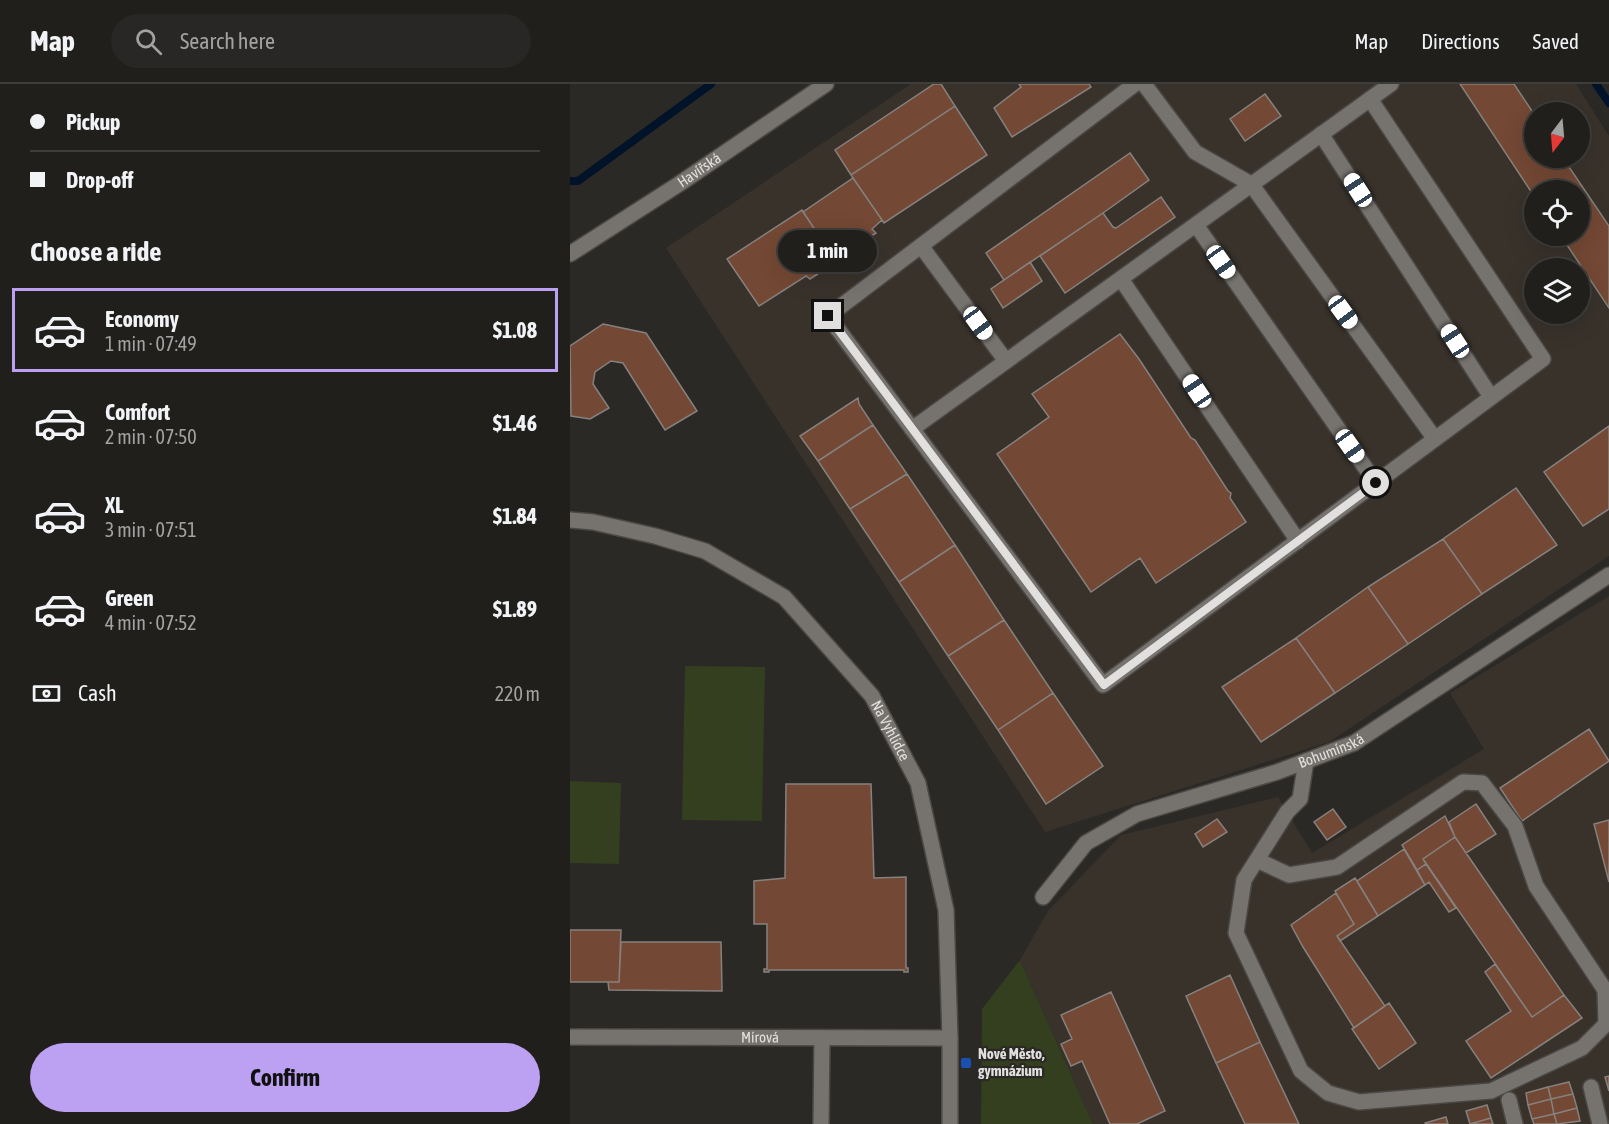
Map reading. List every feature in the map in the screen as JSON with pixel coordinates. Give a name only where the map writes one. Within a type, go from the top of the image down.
[{"type":"street","name":"Havířská","points":[[570,254],[679,184],[826,84]]},
{"type":"street","points":[[1135,84],[828,316],[1104,685],[1543,359],[1370,99]]},
{"type":"street","points":[[1144,84],[1195,152],[1251,184],[1435,439]]},
{"type":"street","points":[[912,429],[1391,84]]},
{"type":"street","points":[[1321,134],[1491,397]]},
{"type":"street","points":[[1196,225],[1376,483]]},
{"type":"street","points":[[921,246],[1006,361]]},
{"type":"street","points":[[1121,279],[1298,541]]},
{"type":"street","name":"Na Vyhlídce","points":[[570,520],[593,522],[655,536],[705,551],[774,591],[784,597],[872,696],[918,783],[946,910],[950,1124]]},
{"type":"street","name":"Bohumínská","points":[[1043,897],[1086,843],[1137,814],[1277,772],[1354,743],[1609,575]]},
{"type":"street","points":[[1257,860],[1289,875],[1337,867],[1463,782],[1482,783],[1515,826],[1536,886],[1605,990],[1606,1024],[1582,1048],[1491,1091],[1359,1102],[1328,1093],[1301,1071],[1236,933],[1244,880],[1287,812],[1300,800],[1306,761]]},
{"type":"street","name":"Mírová","points":[[570,1037],[950,1038]]},
{"type":"street","points":[[821,1124],[822,1038]]},
{"type":"street","points":[[1591,1087],[1600,1124]]},
{"type":"street","points":[[1509,1100],[1515,1124]]},
{"type":"shaded area","points":[[911,84],[1576,84],[1587,102],[1524,102],[1524,168],[1590,168],[1590,106],[1609,136],[1609,556],[1329,742],[1045,832],[666,248]]},
{"type":"shaded area","points":[[1609,596],[1609,1124],[1093,1124],[1020,960],[1048,911],[1121,835],[1278,797],[1312,853],[1484,749],[1450,693]]},
{"type":"green space","points":[[685,666],[765,667],[762,821],[682,820]]},
{"type":"green space","points":[[570,781],[621,783],[619,864],[570,863]]},
{"type":"green space","points":[[1020,960],[1093,1124],[981,1124],[982,1009]]},
{"type":"building","points":[[934,84],[941,84],[955,106],[851,175],[835,150]]},
{"type":"building","points":[[1019,84],[1089,84],[1091,87],[1012,137],[994,108],[1021,87]]},
{"type":"building","points":[[1460,84],[1514,84],[1526,102],[1524,102],[1524,168],[1570,168],[1578,180],[1524,181]]},
{"type":"building","points":[[1265,94],[1281,116],[1245,141],[1230,119]]},
{"type":"building","points":[[955,106],[987,155],[884,223],[851,175]]},
{"type":"building","points":[[1130,153],[1149,180],[1004,280],[986,253]]},
{"type":"building","points":[[853,178],[882,220],[872,229],[876,233],[854,247],[851,242],[832,255],[803,212]]},
{"type":"building","points":[[1161,197],[1175,217],[1065,293],[1040,256],[1103,213],[1116,228]]},
{"type":"building","points":[[1590,198],[1609,226],[1609,308],[1590,280],[1590,258],[1576,258],[1568,246],[1590,246]]},
{"type":"building","points":[[802,210],[833,257],[824,263],[827,268],[810,279],[806,276],[759,306],[727,259]]},
{"type":"building","points":[[1030,262],[1042,281],[1003,308],[991,289]]},
{"type":"building","points":[[603,324],[646,333],[697,411],[665,430],[623,363],[611,361],[595,372],[593,384],[609,408],[590,419],[571,416],[570,346]]},
{"type":"building","points":[[1120,334],[1231,493],[1230,498],[1246,522],[1156,583],[1140,558],[1091,592],[997,454],[1049,417],[1032,394]]},
{"type":"building","points":[[858,398],[859,404],[873,425],[818,461],[800,436]]},
{"type":"building","points":[[873,425],[907,474],[850,509],[818,461]]},
{"type":"building","points":[[1609,426],[1609,509],[1583,526],[1544,472]]},
{"type":"building","points":[[907,474],[955,545],[899,582],[850,509]]},
{"type":"building","points":[[1516,488],[1557,545],[1482,594],[1443,539]]},
{"type":"building","points":[[1443,539],[1482,594],[1408,644],[1368,587]]},
{"type":"building","points":[[955,545],[1004,620],[948,656],[899,582]]},
{"type":"building","points":[[1368,587],[1408,644],[1335,693],[1296,638]]},
{"type":"building","points":[[1004,620],[1053,693],[998,730],[948,656]]},
{"type":"building","points":[[1296,638],[1335,693],[1261,742],[1222,687]]},
{"type":"building","points":[[1053,693],[1103,766],[1046,804],[998,730]]},
{"type":"building","points":[[1589,729],[1609,761],[1522,821],[1500,788]]},
{"type":"building","points":[[786,784],[871,784],[874,878],[906,877],[906,968],[908,972],[904,970],[769,970],[769,972],[764,972],[764,969],[767,969],[767,924],[754,924],[754,881],[785,878]]},
{"type":"building","points":[[1476,804],[1496,834],[1466,853],[1455,837],[1449,822]]},
{"type":"building","points":[[1333,809],[1346,827],[1327,840],[1314,822]]},
{"type":"building","points":[[1445,816],[1455,837],[1423,859],[1426,864],[1417,870],[1402,845]]},
{"type":"building","points":[[1217,819],[1227,832],[1203,847],[1195,834]]},
{"type":"building","points":[[1609,820],[1609,882],[1594,824]]},
{"type":"building","points":[[1455,837],[1564,995],[1532,1017],[1423,859]]},
{"type":"building","points":[[1404,849],[1425,885],[1378,916],[1357,881]]},
{"type":"building","points":[[1426,864],[1456,908],[1449,912],[1429,882],[1425,885],[1417,870]]},
{"type":"building","points":[[1355,878],[1378,916],[1340,941],[1337,936],[1354,924],[1335,891]]},
{"type":"building","points":[[1336,893],[1354,924],[1337,936],[1385,1006],[1354,1028],[1291,925]]},
{"type":"building","points":[[570,930],[621,930],[619,982],[570,982]]},
{"type":"building","points":[[621,942],[721,942],[722,991],[609,990],[608,982],[619,982]]},
{"type":"building","points":[[1495,964],[1532,1017],[1564,995],[1582,1018],[1491,1078],[1466,1041],[1511,1011],[1485,972]]},
{"type":"building","points":[[1230,975],[1260,1042],[1216,1063],[1186,996]]},
{"type":"building","points":[[1111,992],[1165,1111],[1137,1124],[1110,1124],[1082,1061],[1071,1066],[1061,1044],[1072,1039],[1061,1015]]},
{"type":"building","points":[[1389,1003],[1416,1043],[1379,1069],[1352,1029]]},
{"type":"building","points":[[1260,1042],[1299,1124],[1245,1124],[1216,1063]]},
{"type":"building","points":[[1609,1076],[1609,1091],[1605,1077]]},
{"type":"building","points":[[1569,1082],[1573,1094],[1551,1099],[1548,1087]]},
{"type":"building","points":[[1548,1087],[1551,1099],[1528,1105],[1526,1093]]},
{"type":"building","points":[[1573,1094],[1577,1108],[1554,1114],[1551,1099]]},
{"type":"building","points":[[1551,1099],[1554,1114],[1532,1119],[1528,1105]]},
{"type":"building","points":[[1487,1105],[1491,1118],[1470,1124],[1466,1111]]},
{"type":"building","points":[[1577,1108],[1580,1121],[1557,1124],[1554,1114]]},
{"type":"building","points":[[1554,1114],[1557,1124],[1534,1124],[1532,1119]]},
{"type":"building","points":[[1446,1117],[1448,1124],[1425,1124],[1425,1123]]},
{"type":"building","points":[[1491,1118],[1493,1124],[1470,1124]]},
{"type":"waterway","points":[[570,181],[578,181],[711,84]]},
{"type":"waterway","points":[[1596,84],[1609,103]]},
{"type":"place","name":"Nové Město, gymnázium","points":[[966,1063]]},
{"type":"route","points":[[828,316],[1104,685],[1376,483]]}]
